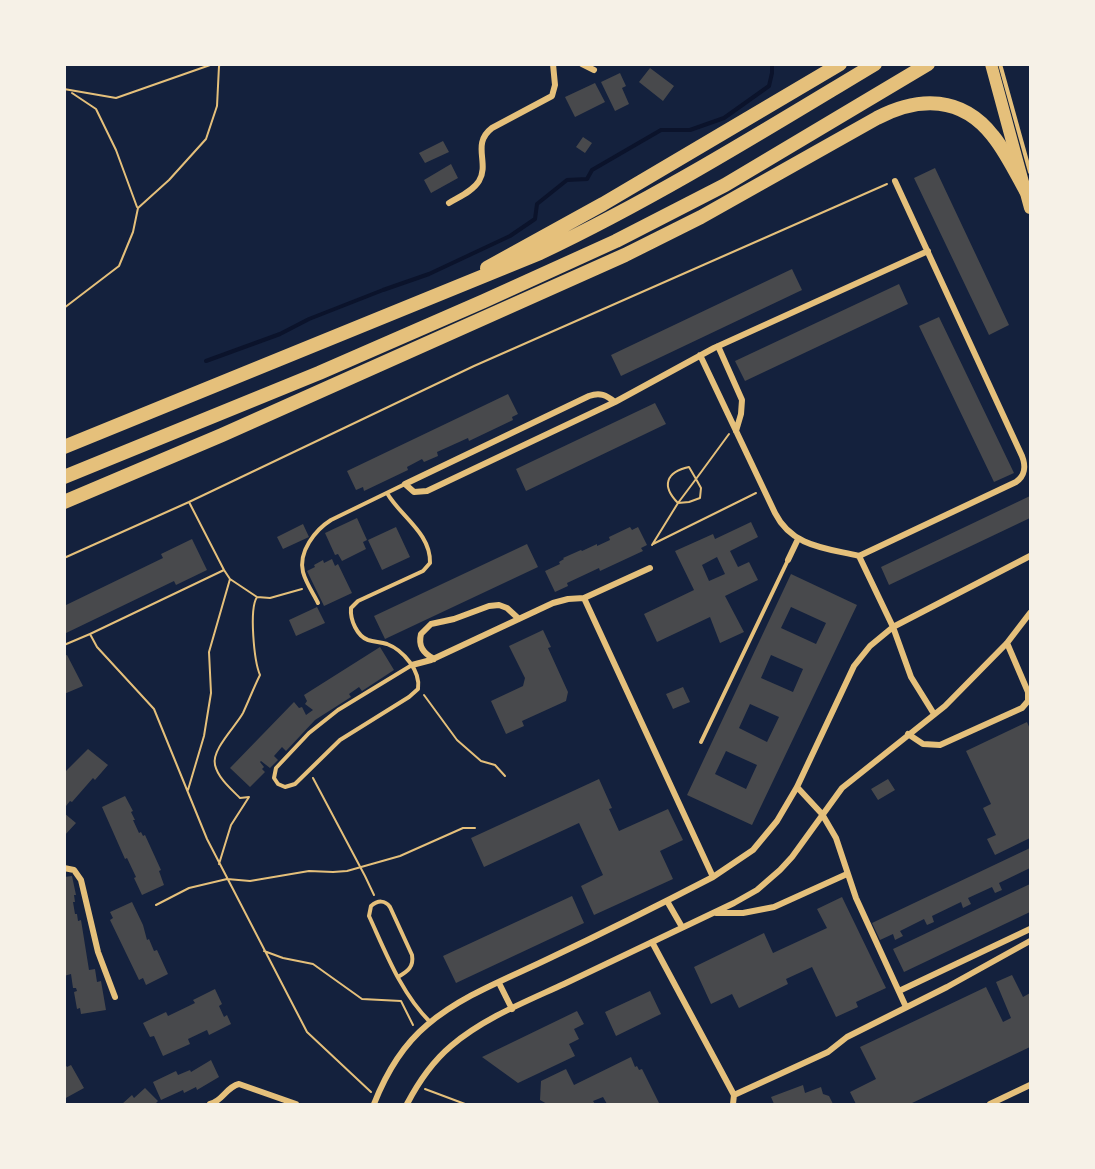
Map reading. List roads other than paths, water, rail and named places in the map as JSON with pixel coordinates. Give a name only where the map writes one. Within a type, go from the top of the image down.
[{"type":"highway","points":[[427,300],[581,217],[840,64]]},
{"type":"highway","points":[[64,447],[549,249],[677,182],[875,64]]},
{"type":"highway","points":[[64,477],[320,373],[624,237],[692,203],[928,64]]},
{"type":"highway","points":[[64,502],[232,430],[625,255],[701,217],[877,118],[905,106],[917,103],[938,104],[957,108],[974,117],[995,138],[1026,191]]},
{"type":"main road","points":[[991,64],[1030,208]]},
{"type":"street","points":[[449,203],[475,186],[480,180],[482,142],[486,133],[552,96],[555,85],[553,64]]},
{"type":"street","points":[[582,64],[594,70]]},
{"type":"street","points":[[700,355],[780,523],[798,539],[859,556],[1021,479],[1024,472],[1022,456],[895,181]]},
{"type":"street","points":[[615,402],[605,395],[593,394],[405,484],[414,492],[424,492],[615,402],[718,346],[928,250]]},
{"type":"street","points":[[718,346],[742,400],[741,414],[735,429]]},
{"type":"street","points":[[520,429],[527,443]]},
{"type":"street","points":[[788,560],[798,539]]},
{"type":"street","points":[[859,556],[893,627],[911,677],[934,714]]},
{"type":"street","points":[[374,1104],[391,1070],[418,1034],[450,1009],[713,877],[737,862],[761,842],[777,821],[797,787],[858,660],[870,646],[893,627],[1030,556]]},
{"type":"street","points":[[412,665],[434,659],[553,603],[584,598],[650,568]]},
{"type":"street","points":[[584,598],[713,877]]},
{"type":"street","points":[[434,659],[422,649],[420,642],[421,634],[431,624],[450,621],[494,605],[507,608],[519,619]]},
{"type":"street","points":[[407,1104],[432,1066],[451,1046],[474,1029],[751,893],[780,870],[847,783],[934,714],[1007,643],[1030,613]]},
{"type":"street","points":[[908,734],[923,744],[940,745],[1022,708],[1028,701],[1027,688],[1007,643]]},
{"type":"street","points":[[797,787],[822,814],[836,838],[858,904],[906,1007]]},
{"type":"street","points":[[64,868],[74,870],[81,880],[98,952],[115,997]]},
{"type":"street","points":[[712,913],[743,913],[774,907],[847,874]]},
{"type":"street","points":[[668,901],[682,927]]},
{"type":"street","points":[[899,991],[1030,929]]},
{"type":"street","points":[[734,1095],[828,1052],[847,1037],[1030,941]]},
{"type":"street","points":[[652,942],[734,1095],[733,1104]]},
{"type":"street","points":[[499,983],[512,1009]]},
{"type":"street","points":[[210,1104],[219,1101],[234,1085],[246,1085],[296,1104]]},
{"type":"street","points":[[990,1104],[1030,1085]]},
{"type":"lane","points":[[1000,64],[1030,172]]},
{"type":"lane","points":[[318,603],[303,570],[303,560],[308,546],[317,531],[331,520],[405,484]]},
{"type":"lane","points":[[387,493],[395,506],[415,526],[429,552],[430,563],[423,571],[358,601],[351,608],[351,616],[363,637],[392,646],[412,665],[418,681],[418,689],[340,740],[298,782],[289,787],[278,784],[274,778],[274,772],[278,766],[319,724],[412,665]]},
{"type":"lane","points":[[701,742],[788,560]]},
{"type":"lane","points":[[398,977],[411,967],[412,955],[390,907],[381,902],[374,903],[369,909],[369,916],[398,977],[416,1007],[430,1023]]},
{"type":"waterway","points":[[206,361],[280,334],[309,319],[383,290],[429,274],[510,236],[535,219],[537,204],[567,180],[587,179],[592,170],[661,130],[690,130],[724,118],[769,86],[772,64]]}]
